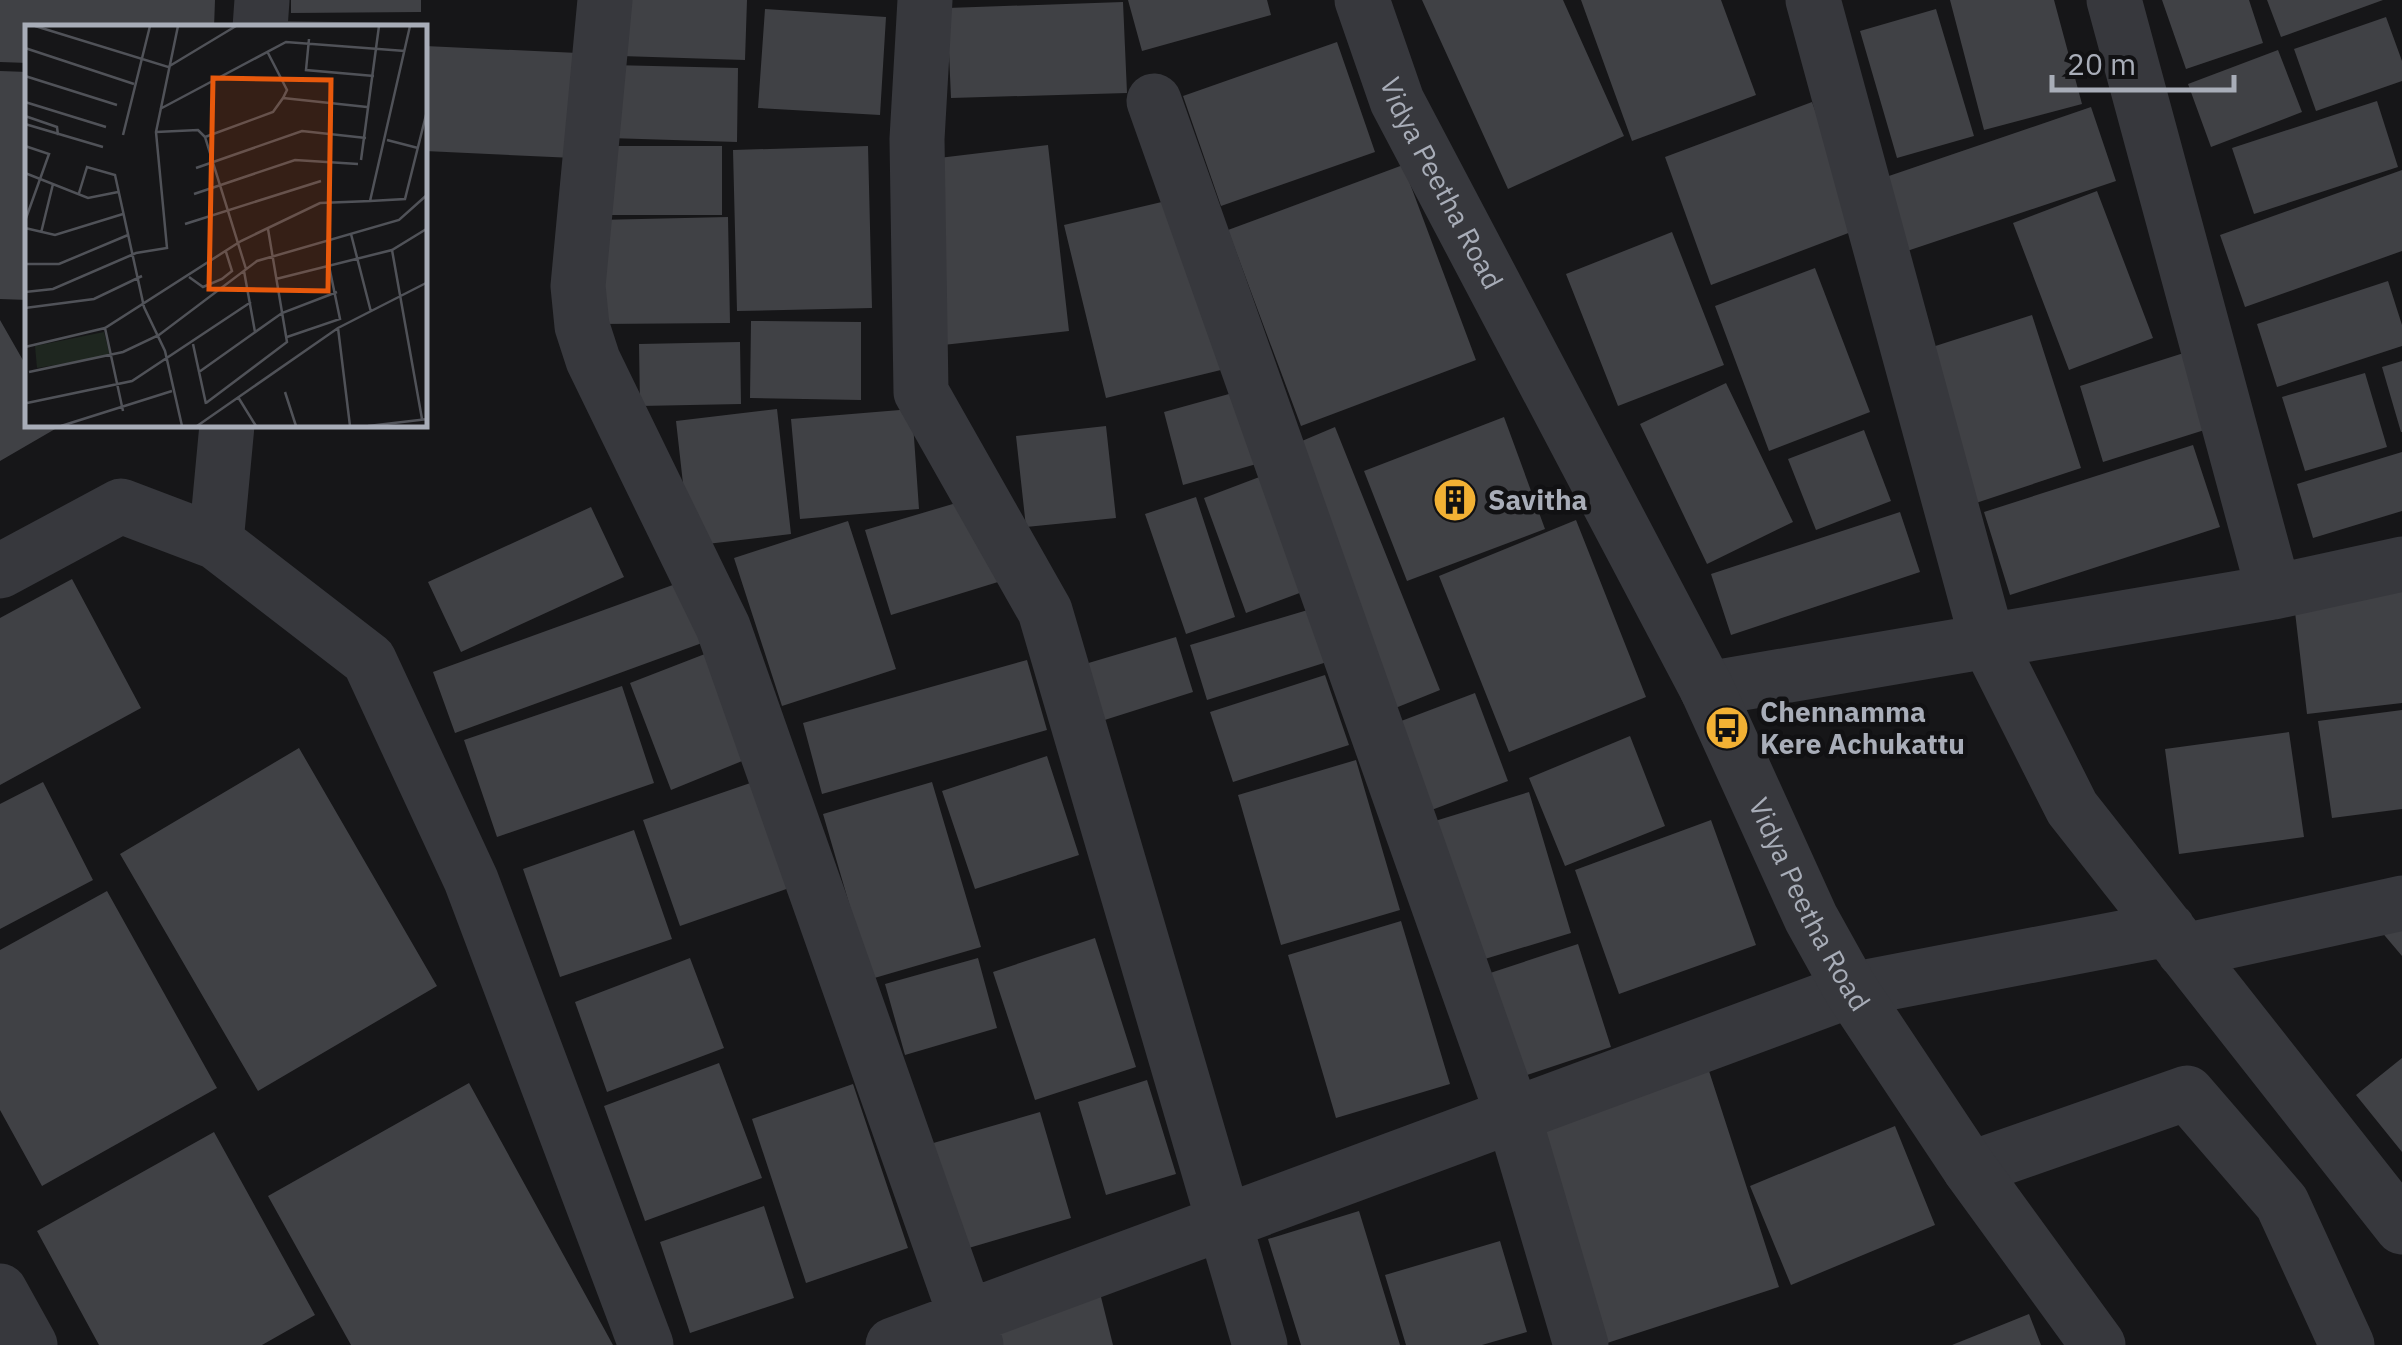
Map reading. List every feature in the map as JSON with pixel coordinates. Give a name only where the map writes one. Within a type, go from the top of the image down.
[{"type":"street","points":[[260,25],[262,0]]},
{"type":"street","points":[[605,0],[578,286],[582,326],[593,360],[723,627],[972,1331]]},
{"type":"street","points":[[925,0],[917,139],[921,392],[1045,611],[1260,1345]]},
{"type":"street","name":"Vidya Peetha Road","points":[[1362,0],[1397,102],[1707,689],[1812,918],[1851,990],[1970,1169],[2098,1345]]},
{"type":"street","points":[[1812,0],[1987,640],[2072,808],[2402,1228]]},
{"type":"street","points":[[2114,0],[2274,592]]},
{"type":"street","points":[[1154,101],[1514,1118],[1580,1345]]},
{"type":"street","points":[[216,542],[227,428]]},
{"type":"street","points":[[0,570],[121,506],[216,542],[369,660],[471,880],[646,1345]]},
{"type":"street","points":[[1707,689],[2274,592],[2402,564]]},
{"type":"street","points":[[893,1345],[972,1331],[1224,1224],[1851,990],[2402,902]]},
{"type":"street","points":[[1970,1169],[2187,1093],[2282,1204],[2347,1345]]},
{"type":"street","points":[[0,1292],[30,1345]]},
{"type":"building","points":[[0,0],[215,0],[214,25],[25,25],[25,63],[0,62]]},
{"type":"building","points":[[291,0],[421,0],[421,12],[291,13]]},
{"type":"building","points":[[622,0],[747,0],[745,60],[621,56]]},
{"type":"building","points":[[1128,0],[1267,0],[1271,15],[1142,51]]},
{"type":"building","points":[[1422,0],[1563,0],[1624,136],[1508,189]]},
{"type":"building","points":[[1581,0],[1721,0],[1756,95],[1632,141]]},
{"type":"building","points":[[1950,0],[2054,0],[2082,104],[1984,130]]},
{"type":"building","points":[[2162,0],[2249,0],[2263,43],[2186,69]]},
{"type":"building","points":[[2267,0],[2383,0],[2281,37]]},
{"type":"building","points":[[1123,2],[1127,93],[951,98],[947,8]]},
{"type":"building","points":[[765,9],[886,17],[880,115],[758,108]]},
{"type":"building","points":[[1936,9],[1974,136],[1897,158],[1860,31]]},
{"type":"building","points":[[2386,17],[2402,61],[2402,81],[2316,111],[2294,49]]},
{"type":"building","points":[[265,21],[410,23],[410,25],[265,25]]},
{"type":"building","points":[[1337,42],[1375,152],[1221,206],[1183,96]]},
{"type":"building","points":[[428,46],[578,53],[574,158],[428,151]]},
{"type":"building","points":[[2278,50],[2302,112],[2211,147],[2188,84]]},
{"type":"building","points":[[611,65],[738,68],[737,142],[609,138]]},
{"type":"building","points":[[0,71],[25,72],[25,300],[0,299]]},
{"type":"building","points":[[2377,101],[2398,167],[2254,214],[2232,148]]},
{"type":"building","points":[[1812,102],[1859,229],[1711,285],[1665,157]]},
{"type":"building","points":[[2091,107],[2116,181],[1907,251],[1883,178]]},
{"type":"building","points":[[1048,145],[1069,331],[943,345],[922,160]]},
{"type":"building","points":[[594,146],[722,146],[722,215],[594,215]]},
{"type":"building","points":[[868,146],[872,308],[737,311],[733,150]]},
{"type":"building","points":[[1403,165],[1476,360],[1301,426],[1228,230]]},
{"type":"building","points":[[2402,170],[2402,251],[2245,307],[2220,235]]},
{"type":"building","points":[[2097,191],[2153,338],[2069,370],[2013,223]]},
{"type":"building","points":[[1183,197],[1225,369],[1106,398],[1064,225]]},
{"type":"building","points":[[728,217],[730,323],[598,324],[597,220]]},
{"type":"building","points":[[1672,232],[1724,365],[1618,406],[1566,274]]},
{"type":"building","points":[[1815,268],[1870,412],[1769,451],[1715,306]]},
{"type":"building","points":[[2388,281],[2402,325],[2402,346],[2277,387],[2257,324]]},
{"type":"building","points":[[2032,315],[2081,468],[1976,503],[1926,349]]},
{"type":"building","points":[[0,320],[25,364],[25,428],[57,428],[0,461]]},
{"type":"building","points":[[751,321],[861,322],[861,400],[750,398]]},
{"type":"building","points":[[740,342],[741,404],[640,406],[639,344]]},
{"type":"building","points":[[2190,351],[2214,427],[2103,462],[2080,386]]},
{"type":"building","points":[[2402,361],[2402,432],[2401,432],[2382,367]]},
{"type":"building","points":[[2365,373],[2387,447],[2305,471],[2282,397]]},
{"type":"building","points":[[1726,383],[1793,522],[1707,564],[1640,424]]},
{"type":"building","points":[[1247,389],[1267,461],[1183,485],[1164,412]]},
{"type":"building","points":[[777,409],[791,534],[690,546],[676,421]]},
{"type":"building","points":[[912,409],[919,509],[800,519],[791,419]]},
{"type":"building","name":"Savitha","points":[[1504,417],[1545,529],[1407,581],[1364,471]]},
{"type":"building","points":[[1106,426],[1116,518],[1026,527],[1016,436]]},
{"type":"building","points":[[1335,427],[1440,690],[1388,711],[1283,449]]},
{"type":"building","points":[[1864,430],[1891,501],[1816,530],[1788,459]]},
{"type":"building","points":[[2193,445],[2220,527],[2010,595],[1984,512]]},
{"type":"building","points":[[2402,452],[2402,511],[2313,538],[2297,484]]},
{"type":"building","points":[[1262,476],[1305,591],[1246,613],[1204,498]]},
{"type":"building","points":[[1196,497],[1235,617],[1186,634],[1145,514]]},
{"type":"building","points":[[973,498],[998,582],[891,615],[865,530]]},
{"type":"building","points":[[591,507],[624,577],[461,652],[428,582]]},
{"type":"building","points":[[1900,512],[1920,572],[1731,635],[1711,574]]},
{"type":"building","points":[[1576,520],[1646,697],[1509,752],[1439,576]]},
{"type":"building","points":[[848,521],[896,669],[782,706],[734,558]]},
{"type":"building","points":[[72,579],[141,708],[0,785],[0,618]]},
{"type":"building","points":[[681,582],[702,643],[455,733],[433,672]]},
{"type":"building","points":[[2402,582],[2402,703],[2307,714],[2293,595]]},
{"type":"building","points":[[1311,609],[1327,662],[1207,700],[1190,645]]},
{"type":"building","points":[[1176,637],[1193,692],[1092,724],[1075,667]]},
{"type":"building","points":[[710,652],[752,757],[671,790],[630,683]]},
{"type":"building","points":[[1027,660],[1047,730],[822,794],[803,723]]},
{"type":"building","points":[[1325,675],[1349,745],[1233,782],[1210,712]]},
{"type":"building","points":[[622,686],[654,783],[497,837],[464,740]]},
{"type":"building","points":[[1475,693],[1508,781],[1421,814],[1388,726]]},
{"type":"building","points":[[2402,710],[2402,809],[2332,818],[2318,721]]},
{"type":"building","points":[[2289,732],[2304,837],[2179,854],[2165,749]]},
{"type":"building","points":[[1630,736],[1665,826],[1565,866],[1529,778]]},
{"type":"building","points":[[299,748],[437,986],[258,1091],[120,854]]},
{"type":"building","points":[[1047,756],[1079,855],[975,889],[942,791]]},
{"type":"building","points":[[1356,760],[1400,910],[1281,945],[1238,795]]},
{"type":"building","points":[[759,780],[795,886],[680,926],[643,820]]},
{"type":"building","points":[[43,782],[93,880],[0,929],[0,804]]},
{"type":"building","points":[[932,782],[981,947],[871,979],[823,814]]},
{"type":"building","points":[[1529,792],[1571,933],[1465,965],[1422,825]]},
{"type":"building","points":[[1711,820],[1756,945],[1619,994],[1575,870]]},
{"type":"building","points":[[634,830],[672,939],[560,977],[523,869]]},
{"type":"building","points":[[107,891],[217,1088],[42,1186],[0,1110],[0,950]]},
{"type":"building","points":[[1401,921],[1450,1084],[1336,1118],[1288,955]]},
{"type":"building","points":[[2402,921],[2402,956],[2380,930]]},
{"type":"building","points":[[1095,938],[1136,1067],[1035,1100],[993,972]]},
{"type":"building","points":[[1578,944],[1611,1047],[1515,1079],[1481,976]]},
{"type":"building","points":[[690,958],[724,1048],[607,1092],[575,1002]]},
{"type":"building","points":[[978,958],[997,1028],[905,1055],[885,984]]},
{"type":"building","points":[[2402,1058],[2402,1152],[2356,1095]]},
{"type":"building","points":[[719,1063],[762,1178],[645,1221],[604,1106]]},
{"type":"building","points":[[1709,1071],[1779,1287],[1604,1344],[1534,1129]]},
{"type":"building","points":[[1147,1080],[1176,1174],[1106,1195],[1078,1102]]},
{"type":"building","points":[[469,1083],[613,1345],[351,1345],[268,1196]]},
{"type":"building","points":[[853,1084],[908,1248],[806,1283],[752,1119]]},
{"type":"building","points":[[1040,1112],[1071,1218],[955,1252],[923,1146]]},
{"type":"building","points":[[1895,1126],[1935,1225],[1791,1285],[1750,1186]]},
{"type":"building","points":[[214,1132],[315,1315],[262,1345],[99,1345],[37,1231]]},
{"type":"building","points":[[764,1206],[794,1298],[690,1333],[660,1242]]},
{"type":"building","points":[[1359,1211],[1400,1345],[1301,1345],[1268,1239]]},
{"type":"building","points":[[1500,1241],[1527,1332],[1482,1345],[1406,1345],[1385,1275]]},
{"type":"building","points":[[1099,1289],[1113,1345],[993,1345],[986,1318]]},
{"type":"building","points":[[2029,1314],[2041,1345],[1952,1345]]},
{"type":"place","name":"Savitha","points":[[1455,500]]},
{"type":"place","name":"Chennamma Kere Achukattu","points":[[1727,728]]}]
